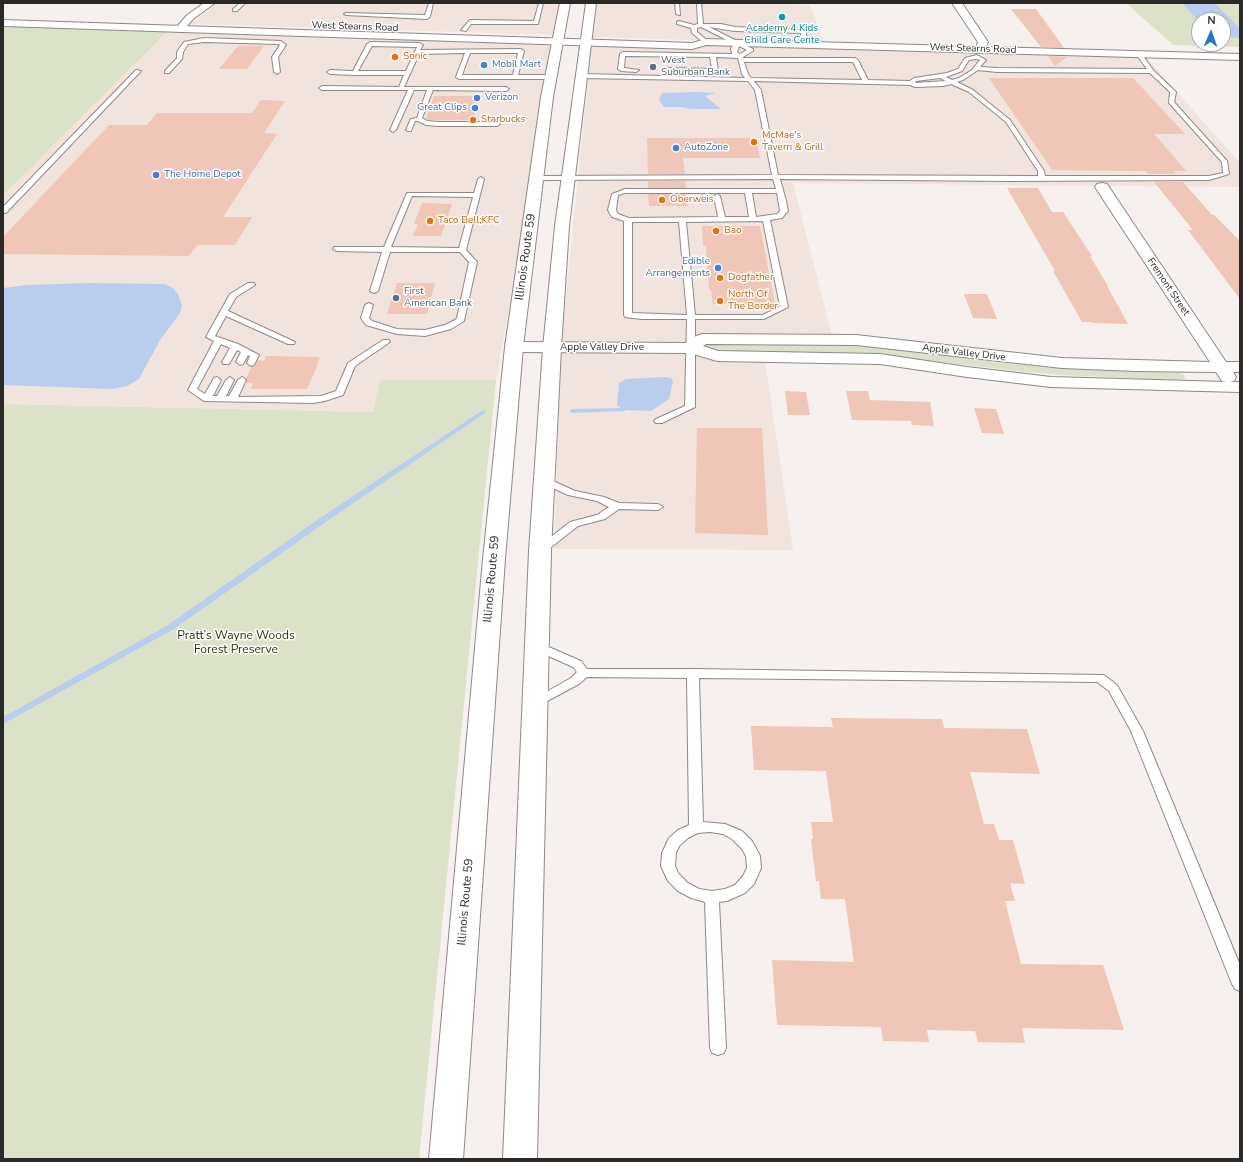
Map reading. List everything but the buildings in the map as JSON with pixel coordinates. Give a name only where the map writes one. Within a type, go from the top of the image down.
[{"type":"main road","name":"Illinois Route 59","points":[[446,1159],[494,559],[514,347],[551,77],[565,3]]},
{"type":"main road","points":[[520,1159],[540,550],[552,348],[562,226],[591,3]]},
{"type":"main road","name":"West Stearns Road","points":[[3,17],[499,40],[558,37]]},
{"type":"main road","name":"West Stearns Road","points":[[3,23],[464,30],[692,46],[706,42],[978,53],[1140,54],[1240,57]]},
{"type":"street","points":[[183,26],[210,3]]},
{"type":"street","points":[[957,3],[983,42],[978,53]]},
{"type":"street","name":"Fremont Street","points":[[1102,187],[1222,367],[1237,386]]},
{"type":"street","name":"Apple Valley Drive","points":[[691,348],[702,339],[856,340],[891,342],[1007,358],[1062,363],[1240,367]]},
{"type":"street","name":"Apple Valley Drive","points":[[514,347],[691,348],[716,356],[880,359],[967,372],[1051,382],[1237,386]]},
{"type":"lane","points":[[235,10],[243,3]]},
{"type":"lane","points":[[346,14],[426,17],[431,3]]},
{"type":"lane","points":[[464,30],[470,22],[536,22],[540,3]]},
{"type":"lane","points":[[677,3],[678,14]]},
{"type":"lane","points":[[699,3],[701,25]]},
{"type":"lane","points":[[678,24],[694,27],[701,25],[720,26],[735,29],[803,32],[804,45]]},
{"type":"lane","points":[[701,25],[751,50],[741,58]]},
{"type":"lane","points":[[694,27],[694,32],[706,42]]},
{"type":"lane","points":[[167,72],[180,58],[180,52],[186,43],[204,40],[279,42],[283,45],[275,57],[277,72]]},
{"type":"lane","points":[[495,51],[499,40]]},
{"type":"lane","points":[[738,43],[734,48],[734,53],[741,58],[745,74],[758,90],[775,177],[780,191],[783,201],[784,211],[779,216],[766,219],[628,220],[615,215],[612,210],[615,194],[625,191],[780,191]]},
{"type":"lane","points":[[354,73],[370,44],[420,45],[401,88]]},
{"type":"lane","points":[[417,52],[521,51],[515,77]]},
{"type":"lane","points":[[468,52],[459,77],[551,77]]},
{"type":"lane","points":[[582,76],[911,83],[915,85],[952,82],[969,75],[983,60],[978,53],[967,59],[960,70],[940,76],[914,80],[911,83]]},
{"type":"lane","points":[[641,70],[621,69],[622,54],[855,60],[866,82]]},
{"type":"lane","points":[[537,178],[775,177],[1011,180],[1042,178],[1209,178],[1226,174],[1225,162],[1171,102],[1173,92],[1151,71],[1140,54]]},
{"type":"lane","points":[[684,70],[685,55]]},
{"type":"lane","points":[[713,56],[716,78]]},
{"type":"lane","points":[[976,68],[997,70],[1151,71]]},
{"type":"lane","points":[[669,70],[715,71]]},
{"type":"lane","points":[[3,211],[138,72]]},
{"type":"lane","points":[[330,72],[407,73]]},
{"type":"lane","points":[[940,76],[970,91],[1008,121],[1042,171],[1042,178]]},
{"type":"lane","points":[[322,88],[506,89]]},
{"type":"lane","points":[[393,130],[412,88]]},
{"type":"lane","points":[[419,119],[431,88]]},
{"type":"lane","points":[[409,130],[413,120],[419,119],[431,124],[497,124]]},
{"type":"lane","points":[[462,250],[482,179]]},
{"type":"lane","points":[[748,191],[753,219]]},
{"type":"lane","points":[[374,291],[409,194],[477,195]]},
{"type":"lane","points":[[717,196],[722,219]]},
{"type":"lane","points":[[628,220],[628,315],[641,317],[764,317],[784,307],[766,219]]},
{"type":"lane","points":[[659,421],[690,407],[691,317],[682,220]]},
{"type":"lane","points":[[337,249],[462,250],[473,262],[461,319],[441,330],[425,333],[397,331],[375,325],[365,318],[369,305]]},
{"type":"lane","points":[[251,285],[233,296],[210,337],[255,355],[251,363]]},
{"type":"lane","points":[[224,312],[291,342]]},
{"type":"lane","points":[[219,340],[192,390],[207,399],[313,400],[340,393],[351,365],[386,342]]},
{"type":"lane","points":[[226,362],[235,346]]},
{"type":"lane","points":[[240,362],[246,351]]},
{"type":"lane","points":[[207,399],[217,380]]},
{"type":"lane","points":[[220,399],[230,380]]},
{"type":"lane","points":[[232,399],[242,380]]},
{"type":"lane","points":[[544,480],[572,493],[600,499],[617,506],[658,507]]},
{"type":"lane","points":[[540,550],[574,524],[601,517],[617,506]]},
{"type":"lane","points":[[537,646],[577,664],[584,673]]},
{"type":"lane","points":[[536,703],[575,681],[584,673],[1100,678],[1113,688],[1137,731],[1240,984]]},
{"type":"lane","points":[[693,673],[696,828]]},
{"type":"lane","points":[[696,828],[717,828],[737,835],[747,845],[753,856],[754,868],[749,880],[740,889],[726,895],[712,897],[696,894],[683,887],[673,878],[668,866],[668,853],[674,842],[683,834],[696,828]]},
{"type":"lane","points":[[712,897],[718,1048]]},
{"type":"shaded area","points":[[218,3],[566,3],[560,35],[190,24]]},
{"type":"shaded area","points":[[595,3],[786,3],[810,5],[825,44],[591,37]]},
{"type":"shaded area","points":[[173,26],[557,39],[496,380],[380,380],[373,412],[3,404],[3,195]]},
{"type":"shaded area","points":[[592,40],[1146,57],[1240,163],[1240,187],[793,183],[835,347],[763,348],[793,550],[554,549],[561,346]]},
{"type":"green space","points":[[1126,3],[1240,3],[1240,47],[1231,47],[1231,12],[1191,12],[1191,46],[1173,45]]},
{"type":"green space","points":[[3,25],[173,26],[3,195]]},
{"type":"green space","points":[[710,344],[844,344],[880,347],[1014,364],[1082,369],[1180,373],[1184,375],[1185,378],[1181,380],[1062,375],[866,353],[710,351],[704,347]]},
{"type":"green space","name":"Pratt’s Wayne Woods Forest Preserve","points":[[380,380],[496,380],[419,1159],[3,1159],[3,404],[373,412]]},
{"type":"water","points":[[1182,3],[1215,3],[1224,12],[1191,12]]},
{"type":"water","points":[[1231,20],[1240,29],[1240,38],[1231,37]]},
{"type":"water","points":[[662,93],[716,93],[705,96],[721,109],[664,107],[659,100]]},
{"type":"water","points":[[89,283],[164,284],[173,288],[178,294],[182,306],[180,313],[160,340],[139,379],[127,386],[112,389],[3,385],[3,288],[27,285]]},
{"type":"water","points":[[671,378],[673,382],[669,399],[651,411],[623,410],[617,405],[619,383],[626,379]]},
{"type":"waterway","points":[[572,411],[623,410]]},
{"type":"waterway","points":[[3,721],[171,627],[320,522],[483,412]]},
{"type":"place","name":"Academy 4 Kids Child Care Cente","points":[[782,17]]},
{"type":"place","name":"Sonic","points":[[395,57]]},
{"type":"place","name":"Mobil Mart","points":[[484,65]]},
{"type":"place","name":"West Suburban Bank","points":[[653,67]]},
{"type":"place","name":"Verizon","points":[[477,98]]},
{"type":"place","name":"Great Clips","points":[[475,108]]},
{"type":"place","name":"Starbucks","points":[[473,120]]},
{"type":"place","name":"McMae's Tavern & Grill","points":[[754,142]]},
{"type":"place","name":"AutoZone","points":[[676,148]]},
{"type":"place","name":"The Home Depot","points":[[156,175]]},
{"type":"place","name":"Oberweis","points":[[662,200]]},
{"type":"place","name":"Taco Bell;KFC","points":[[430,221]]},
{"type":"place","name":"Bao","points":[[716,231]]},
{"type":"place","name":"Edible Arrangements","points":[[718,268]]},
{"type":"place","name":"Dogfather","points":[[720,278]]},
{"type":"place","name":"First American Bank","points":[[396,298]]},
{"type":"place","name":"North Of The Border","points":[[720,301]]}]
